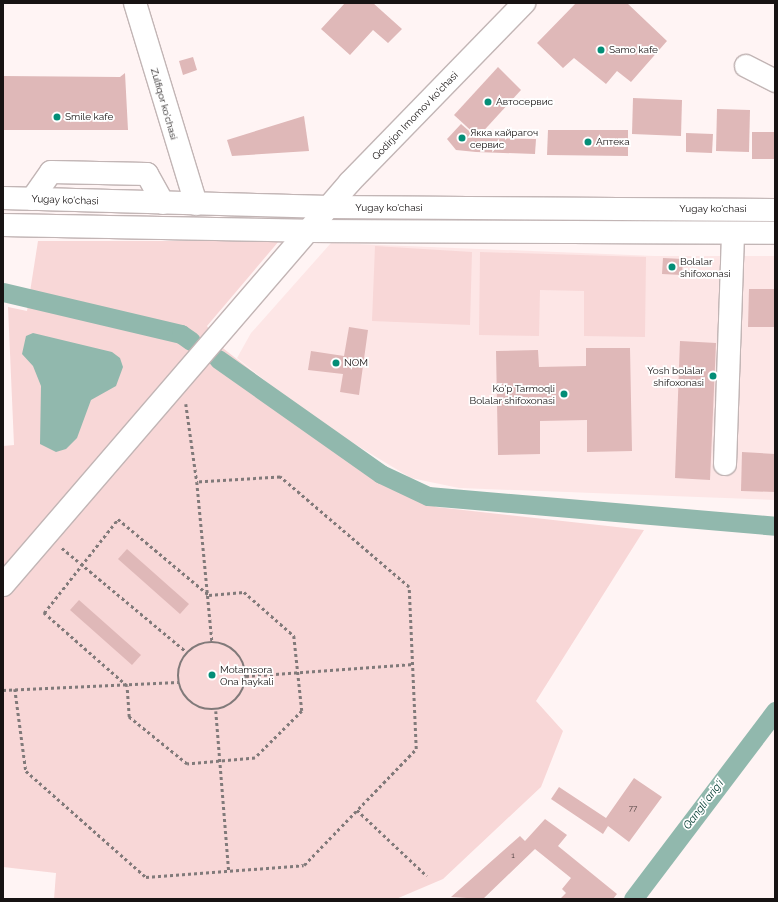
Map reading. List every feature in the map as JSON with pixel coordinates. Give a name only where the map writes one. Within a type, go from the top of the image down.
[{"type":"main road","name":"Zulfiqor ko'chasi","points":[[135,3],[196,204]]},
{"type":"main road","name":"Qodirjon Imomov ko'chasi","points":[[3,585],[329,207],[524,3]]},
{"type":"main road","points":[[746,66],[775,81]]},
{"type":"main road","name":"Yugay ko'chasi","points":[[3,198],[329,207],[775,210]]},
{"type":"main road","points":[[3,225],[308,231],[775,233]]},
{"type":"main road","points":[[725,464],[733,234]]},
{"type":"path","points":[[182,377],[198,482],[212,642]]},
{"type":"path","points":[[15,689],[26,771],[146,878],[304,865],[416,749],[414,664],[409,587],[280,477],[198,482]]},
{"type":"path","points":[[118,519],[209,595],[244,592],[294,636],[302,711],[255,758],[187,764],[129,717],[127,686],[44,613],[118,519]]},
{"type":"path","points":[[46,534],[187,652]]},
{"type":"path","points":[[212,642],[229,646],[241,657],[246,676],[244,691],[232,705],[216,711],[199,708],[185,698],[178,682],[179,666],[187,652],[212,642]]},
{"type":"path","points":[[246,676],[299,674],[414,664]]},
{"type":"path","points":[[3,690],[127,686],[178,682]]},
{"type":"path","points":[[216,711],[230,871]]},
{"type":"path","points":[[357,810],[427,876]]},
{"type":"shaded area","points":[[38,241],[279,241],[207,326],[219,345],[310,417],[436,507],[644,530],[536,701],[563,731],[541,787],[443,879],[396,899],[54,899],[56,873],[3,867],[3,446],[14,445],[8,307],[27,311]]},
{"type":"shaded area","points":[[331,243],[655,256],[775,256],[775,500],[459,488],[411,478],[310,417],[237,358],[251,333]]},
{"type":"shaded area","points":[[375,246],[472,252],[470,325],[372,321]]},
{"type":"shaded area","points":[[480,252],[646,257],[645,337],[584,336],[584,291],[540,290],[539,336],[479,335]]},
{"type":"shaded area","points":[[33,333],[112,352],[120,358],[123,367],[116,386],[91,400],[77,438],[66,449],[56,452],[40,444],[41,386],[33,366],[22,354],[26,336]]},
{"type":"building","points":[[345,3],[373,3],[402,29],[388,43],[373,30],[350,55],[321,29]]},
{"type":"building","name":"Samo kafe","points":[[576,3],[627,3],[667,41],[631,82],[617,71],[606,84],[574,58],[563,68],[537,43]]},
{"type":"building","points":[[193,57],[197,70],[183,75],[179,61]]},
{"type":"building","name":"Автосервис","points":[[498,67],[521,90],[478,137],[454,115]]},
{"type":"building","points":[[125,73],[128,130],[3,130],[3,76],[120,77]]},
{"type":"building","points":[[633,98],[682,100],[681,136],[632,134]]},
{"type":"building","points":[[717,109],[750,110],[749,152],[716,151]]},
{"type":"building","points":[[304,116],[309,151],[232,156],[227,140]]},
{"type":"building","name":"Якка кайрагоч сервис","points":[[461,124],[476,137],[476,152],[456,150],[447,139]]},
{"type":"building","name":"Аптека","points":[[548,130],[628,130],[628,156],[547,155]]},
{"type":"building","points":[[752,132],[775,132],[775,159],[752,159]]},
{"type":"building","points":[[686,133],[713,134],[712,153],[686,152]]},
{"type":"building","points":[[476,138],[536,139],[535,154],[476,152]]},
{"type":"building","name":"Bolalar shifoxonasi","points":[[663,258],[683,259],[682,275],[662,274]]},
{"type":"building","points":[[749,289],[775,289],[775,327],[748,327]]},
{"type":"building","name":"NOM","points":[[349,327],[368,330],[359,395],[340,392],[343,374],[308,370],[311,351],[344,356]]},
{"type":"building","points":[[680,341],[716,343],[710,480],[675,478]]},
{"type":"building","name":"Ko'p Tarmoqli Bolalar shifoxonasi","points":[[586,348],[630,348],[632,451],[587,452],[587,420],[540,421],[540,454],[498,455],[496,351],[538,350],[539,367],[586,366]]},
{"type":"building","points":[[742,452],[775,454],[775,492],[741,491]]},
{"type":"building","points":[[127,549],[189,604],[180,614],[118,559]]},
{"type":"building","points":[[79,600],[141,655],[132,665],[70,610]]},
{"type":"building","points":[[634,778],[662,797],[629,842],[608,826],[603,834],[551,799],[559,787],[606,818]]},
{"type":"building","points":[[545,819],[567,835],[558,846],[617,894],[613,899],[560,899],[566,893],[562,889],[571,878],[535,849],[483,899],[451,897],[520,836],[525,841]]},
{"type":"waterway","points":[[3,292],[181,334],[191,341]]},
{"type":"waterway","points":[[218,359],[381,474],[428,496],[775,526]]},
{"type":"waterway","name":"Qangli arig'i","points":[[633,899],[775,711]]},
{"type":"place","name":"Samo kafe","points":[[601,50]]},
{"type":"place","name":"Автосервис","points":[[488,102]]},
{"type":"place","name":"Smile kafe","points":[[57,117]]},
{"type":"place","name":"Якка кайрагоч сервис","points":[[462,138]]},
{"type":"place","name":"Аптека","points":[[588,142]]},
{"type":"place","name":"Bolalar shifoxonasi","points":[[672,267]]},
{"type":"place","name":"NOM","points":[[336,363]]},
{"type":"place","name":"Yosh bolalar shifoxonasi","points":[[713,376]]},
{"type":"place","name":"Ko'p Tarmoqli Bolalar shifoxonasi","points":[[564,394]]},
{"type":"place","name":"Motamsora Ona haykali","points":[[212,675]]}]
